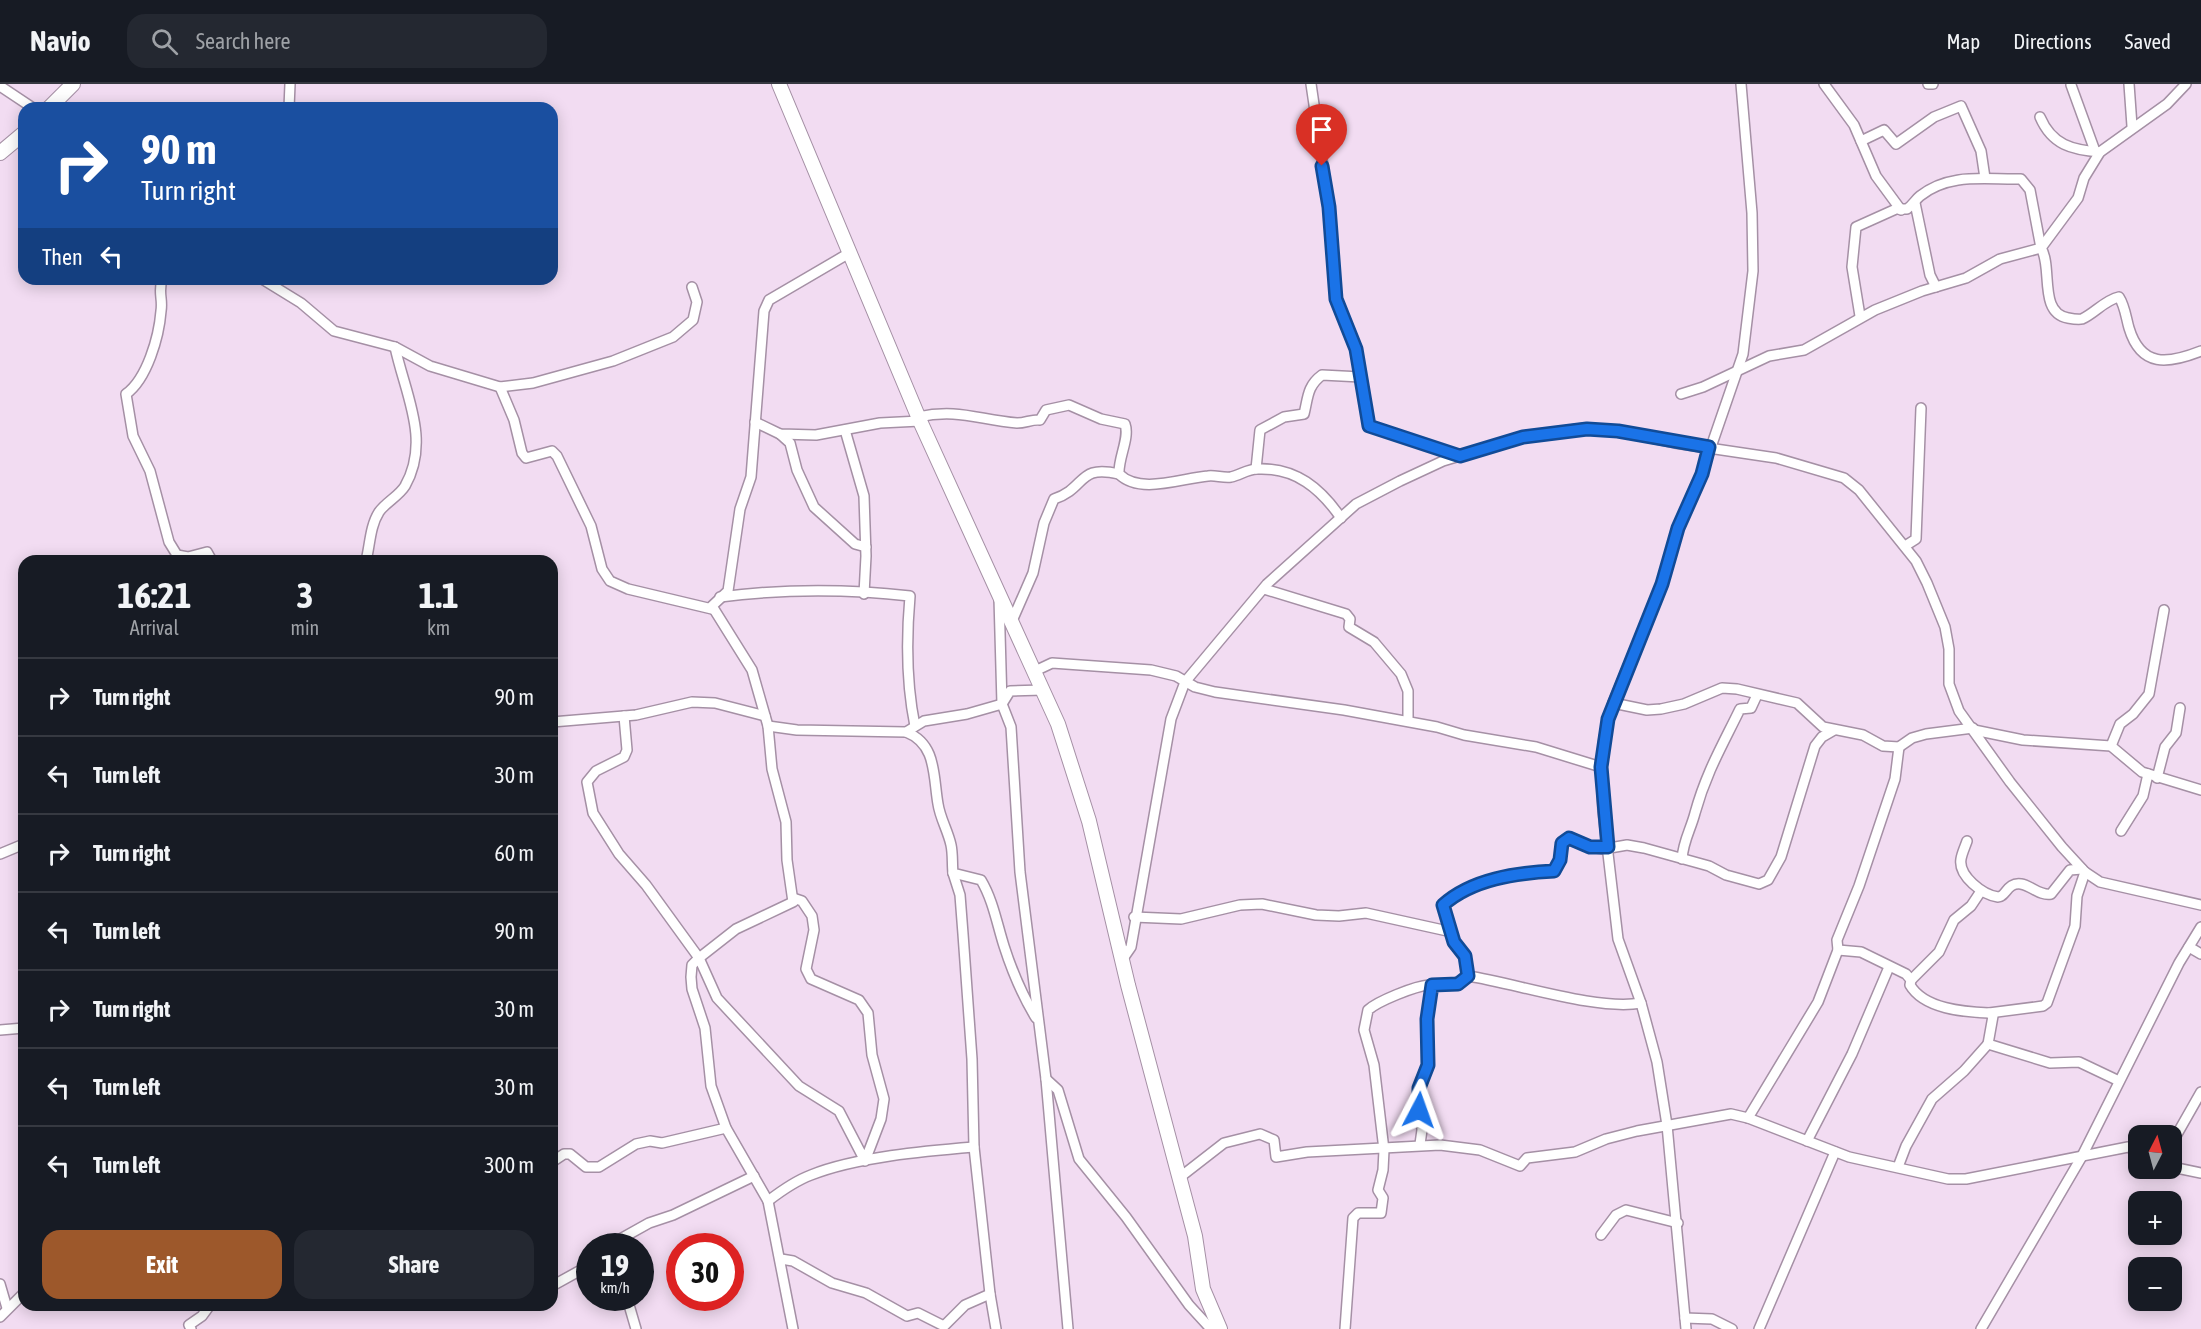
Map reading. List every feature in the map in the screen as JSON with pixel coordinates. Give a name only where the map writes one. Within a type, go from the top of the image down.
[{"type":"street","points":[[55,102],[73,84]]},
{"type":"street","points":[[289,102],[290,84]]},
{"type":"street","points":[[779,84],[919,419],[1035,671],[1078,782],[1122,960],[1195,1236],[1203,1289],[1220,1329]]},
{"type":"street","points":[[1311,84],[1329,207],[1336,299],[1356,349],[1369,426],[1460,456]]},
{"type":"street","points":[[1686,1329],[1678,1223],[1667,1125],[1657,1062],[1641,1003],[1618,939],[1601,767],[1604,738],[1613,703],[1662,584],[1678,528],[1702,474],[1709,447],[1738,371],[1747,331],[1753,271],[1751,190],[1741,84]]},
{"type":"street","points":[[1824,84],[1844,109],[1886,193],[1901,210]]},
{"type":"street","points":[[1928,84],[1934,84]]},
{"type":"street","points":[[2129,84],[2133,126]]},
{"type":"street","points":[[1681,394],[1769,356],[1804,350],[1860,316],[1966,278],[2000,259],[2041,248],[2078,198],[2084,178],[2098,152],[2167,104],[2186,84]]},
{"type":"street","points":[[2071,85],[2098,152]]},
{"type":"street","points":[[0,86],[24,102]]},
{"type":"street","points":[[1861,141],[1884,130],[1896,144],[1934,117],[1961,106],[1981,151],[1985,178]]},
{"type":"street","points":[[2040,117],[2045,128],[2059,143],[2076,150],[2098,152]]},
{"type":"street","points":[[0,153],[18,138]]},
{"type":"street","points":[[1860,316],[1852,267],[1855,231],[1885,213],[1896,209],[1901,210],[1915,203],[1918,197],[1940,184],[1962,178],[2021,179],[2026,182],[2041,248],[2045,255],[2049,300],[2060,317],[2080,320],[2119,297],[2132,336],[2145,356],[2156,361],[2184,358],[2201,351]]},
{"type":"street","points":[[1915,203],[1930,275],[1936,287]]},
{"type":"street","points":[[794,1329],[768,1201],[726,1128],[711,1086],[705,1028],[692,989],[692,965],[736,929],[783,909],[793,902],[794,898],[787,860],[786,822],[772,769],[768,726],[752,670],[712,609],[712,604],[728,591],[740,509],[751,477],[764,311],[769,300],[851,252]]},
{"type":"street","points":[[160,285],[158,293],[162,310],[147,369],[138,385],[126,394],[134,436],[150,471],[169,542],[177,555]]},
{"type":"street","points":[[272,285],[301,303],[334,331],[395,348],[430,366],[500,387],[533,383],[602,364],[673,337],[693,320],[696,302],[692,287]]},
{"type":"street","points":[[367,555],[374,523],[380,512],[404,488],[418,442],[415,422],[395,348]]},
{"type":"street","points":[[1256,469],[1260,430],[1284,417],[1304,414],[1308,393],[1317,378],[1322,375],[1361,377]]},
{"type":"street","points":[[500,387],[514,420],[522,453],[526,458],[552,452],[557,456],[591,526],[602,569],[610,581],[628,589],[712,609]]},
{"type":"street","points":[[780,434],[816,435],[952,412],[1017,423],[1041,420],[1046,410],[1072,406],[1101,419],[1125,423],[1127,430],[1119,463],[1119,474]]},
{"type":"street","points":[[1905,546],[1916,539],[1918,526],[1921,408]]},
{"type":"street","points":[[755,422],[780,434],[790,443],[797,470],[814,507],[855,543],[866,547]]},
{"type":"street","points":[[1122,960],[1131,947],[1134,917],[1145,874],[1171,719],[1185,682],[1264,589],[1356,504],[1391,486],[1443,461],[1523,437],[1587,429],[1618,431],[1776,458],[1844,478],[1870,501],[1916,561],[1945,627],[1949,648],[1949,684],[1959,711],[2010,782],[2083,871],[2100,882],[2120,888],[2201,905]]},
{"type":"street","points":[[845,430],[864,496],[866,547],[864,594]]},
{"type":"street","points":[[1012,621],[1033,573],[1044,523],[1054,499],[1070,494],[1086,474],[1093,471],[1119,474],[1132,482],[1168,484],[1201,476],[1229,477],[1256,469],[1275,471],[1309,482],[1318,489],[1341,518]]},
{"type":"street","points":[[196,555],[207,552],[209,555]]},
{"type":"street","points":[[1264,589],[1346,614],[1350,620],[1349,627],[1374,642],[1401,674],[1408,691],[1408,721]]},
{"type":"street","points":[[720,597],[759,592],[819,590],[910,596],[906,640],[908,682],[915,726]]},
{"type":"street","points":[[999,592],[1002,704],[1011,727],[1020,872],[1046,1078],[1068,1329]]},
{"type":"street","points":[[2111,746],[2120,724],[2133,714],[2149,695],[2164,610]]},
{"type":"street","points":[[1035,671],[1052,663],[1151,670],[1215,692],[1408,721],[1488,740],[1536,747],[1601,767]]},
{"type":"street","points":[[1613,703],[1654,709],[1684,704],[1722,688],[1737,689],[1797,704],[1823,727],[1863,735],[1883,746],[1899,747],[1912,738],[1926,734],[1973,729],[2023,740],[2111,746],[2148,774],[2201,790]]},
{"type":"street","points":[[906,732],[924,721],[967,714],[1002,704],[1010,691],[1043,690]]},
{"type":"street","points":[[1683,859],[1687,831],[1695,816],[1707,772],[1740,709],[1751,708],[1757,695]]},
{"type":"street","points":[[558,722],[624,716],[692,702],[715,703],[765,716]]},
{"type":"street","points":[[2157,778],[2165,747],[2176,733],[2180,708]]},
{"type":"street","points":[[624,716],[627,750],[624,757],[596,771],[587,782],[593,813],[619,854],[646,885],[699,958],[717,998],[744,1024],[782,1070],[799,1086],[839,1111],[865,1161]]},
{"type":"street","points":[[768,726],[797,730],[906,732],[917,736],[928,749],[934,766],[938,806],[951,847],[953,873],[960,895],[972,1059],[974,1147],[996,1329]]},
{"type":"street","points":[[1468,976],[1465,956],[1454,942],[1442,909],[1452,897],[1502,877],[1536,870],[1554,871],[1560,860],[1562,843],[1569,838],[1590,847],[1627,845],[1709,866],[1726,875],[1759,884],[1768,880],[1781,857],[1815,746],[1822,737],[1834,730]]},
{"type":"street","points":[[1748,1118],[1818,1002],[1838,950],[1837,940],[1859,886],[1895,779],[1899,747]]},
{"type":"street","points":[[2121,831],[2143,796],[2148,774]]},
{"type":"street","points":[[1967,841],[1960,861],[1963,871],[1981,891],[1998,897],[2010,886],[2018,884],[2044,896],[2051,894],[2070,870],[2083,871]]},
{"type":"street","points":[[0,855],[18,847]]},
{"type":"street","points":[[1981,891],[1971,906],[1954,920],[1939,952],[1911,980],[1910,986],[1914,992],[1954,1010],[1989,1013],[2043,1006],[2047,1003],[2075,926],[2077,896],[2083,871]]},
{"type":"street","points":[[953,873],[981,880],[987,890],[1006,955],[1022,996],[1038,1022]]},
{"type":"street","points":[[794,898],[802,901],[812,916],[814,930],[806,969],[811,979],[860,1000],[868,1013],[872,1055],[884,1100],[881,1119],[865,1161]]},
{"type":"street","points":[[1134,917],[1181,919],[1240,905],[1262,904],[1316,915],[1339,916],[1366,913],[1452,932]]},
{"type":"street","points":[[1981,1329],[2081,1158],[2201,927]]},
{"type":"street","points":[[2189,947],[2201,954]]},
{"type":"street","points":[[1838,950],[1861,952],[1906,974],[1911,980]]},
{"type":"street","points":[[1807,1141],[1852,1054],[1889,966]]},
{"type":"street","points":[[1345,1329],[1353,1218],[1358,1212],[1381,1213],[1383,1198],[1378,1190],[1384,1150],[1374,1065],[1364,1030],[1368,1010],[1395,996],[1432,985],[1458,984],[1468,976],[1489,978],[1603,1003],[1624,1006],[1641,1003]]},
{"type":"street","points":[[1420,1144],[1422,1130],[1419,1088],[1428,1065],[1427,1019],[1432,985]]},
{"type":"street","points":[[1898,1167],[1906,1146],[1932,1099],[1964,1071],[1988,1044],[1993,1016],[1989,1013]]},
{"type":"street","points":[[0,1030],[18,1028]]},
{"type":"street","points":[[1988,1044],[2050,1063],[2079,1062],[2119,1081]]},
{"type":"street","points":[[1046,1078],[1058,1090],[1079,1159],[1126,1217],[1189,1305],[1211,1329]]},
{"type":"street","points":[[2182,1125],[2201,1092]]},
{"type":"street","points":[[1179,1178],[1224,1143],[1260,1134],[1274,1140],[1276,1157],[1307,1152],[1384,1150],[1420,1144],[1480,1150],[1520,1166],[1527,1158],[1575,1152],[1606,1139],[1720,1114],[1748,1118],[1835,1152],[1948,1179],[1966,1179],[2128,1148]]},
{"type":"street","points":[[558,1158],[564,1154],[570,1154],[586,1167],[599,1167],[636,1144],[650,1141],[662,1143],[726,1128]]},
{"type":"street","points":[[768,1201],[811,1175],[865,1161],[927,1151],[974,1147]]},
{"type":"street","points":[[1760,1329],[1835,1152]]},
{"type":"street","points":[[2182,1169],[2201,1173]]},
{"type":"street","points":[[631,1233],[754,1176]]},
{"type":"street","points":[[1601,1235],[1616,1215],[1626,1210],[1678,1223]]},
{"type":"street","points":[[781,1259],[793,1261],[832,1283],[866,1293],[907,1317],[918,1313],[944,1326],[965,1305],[990,1294]]},
{"type":"street","points":[[558,1283],[576,1273]]},
{"type":"street","points":[[0,1284],[7,1308]]},
{"type":"street","points":[[0,1317],[18,1298]]},
{"type":"street","points":[[191,1329],[189,1325],[206,1311]]},
{"type":"street","points":[[631,1311],[636,1329]]},
{"type":"street","points":[[1684,1318],[1712,1319],[1732,1329]]},
{"type":"route","points":[[1322,166],[1329,207],[1336,299],[1356,349],[1369,426],[1460,456],[1523,437],[1587,429],[1618,431],[1675,443],[1709,447],[1702,474],[1678,528],[1662,584],[1608,719],[1601,767],[1603,811],[1608,847],[1604,849],[1590,847],[1569,838],[1562,843],[1560,860],[1554,871],[1536,870],[1502,877],[1462,892],[1443,905],[1442,909],[1454,942],[1465,956],[1468,976],[1458,984],[1432,985],[1427,1019],[1428,1065],[1419,1088],[1419,1110]]}]
